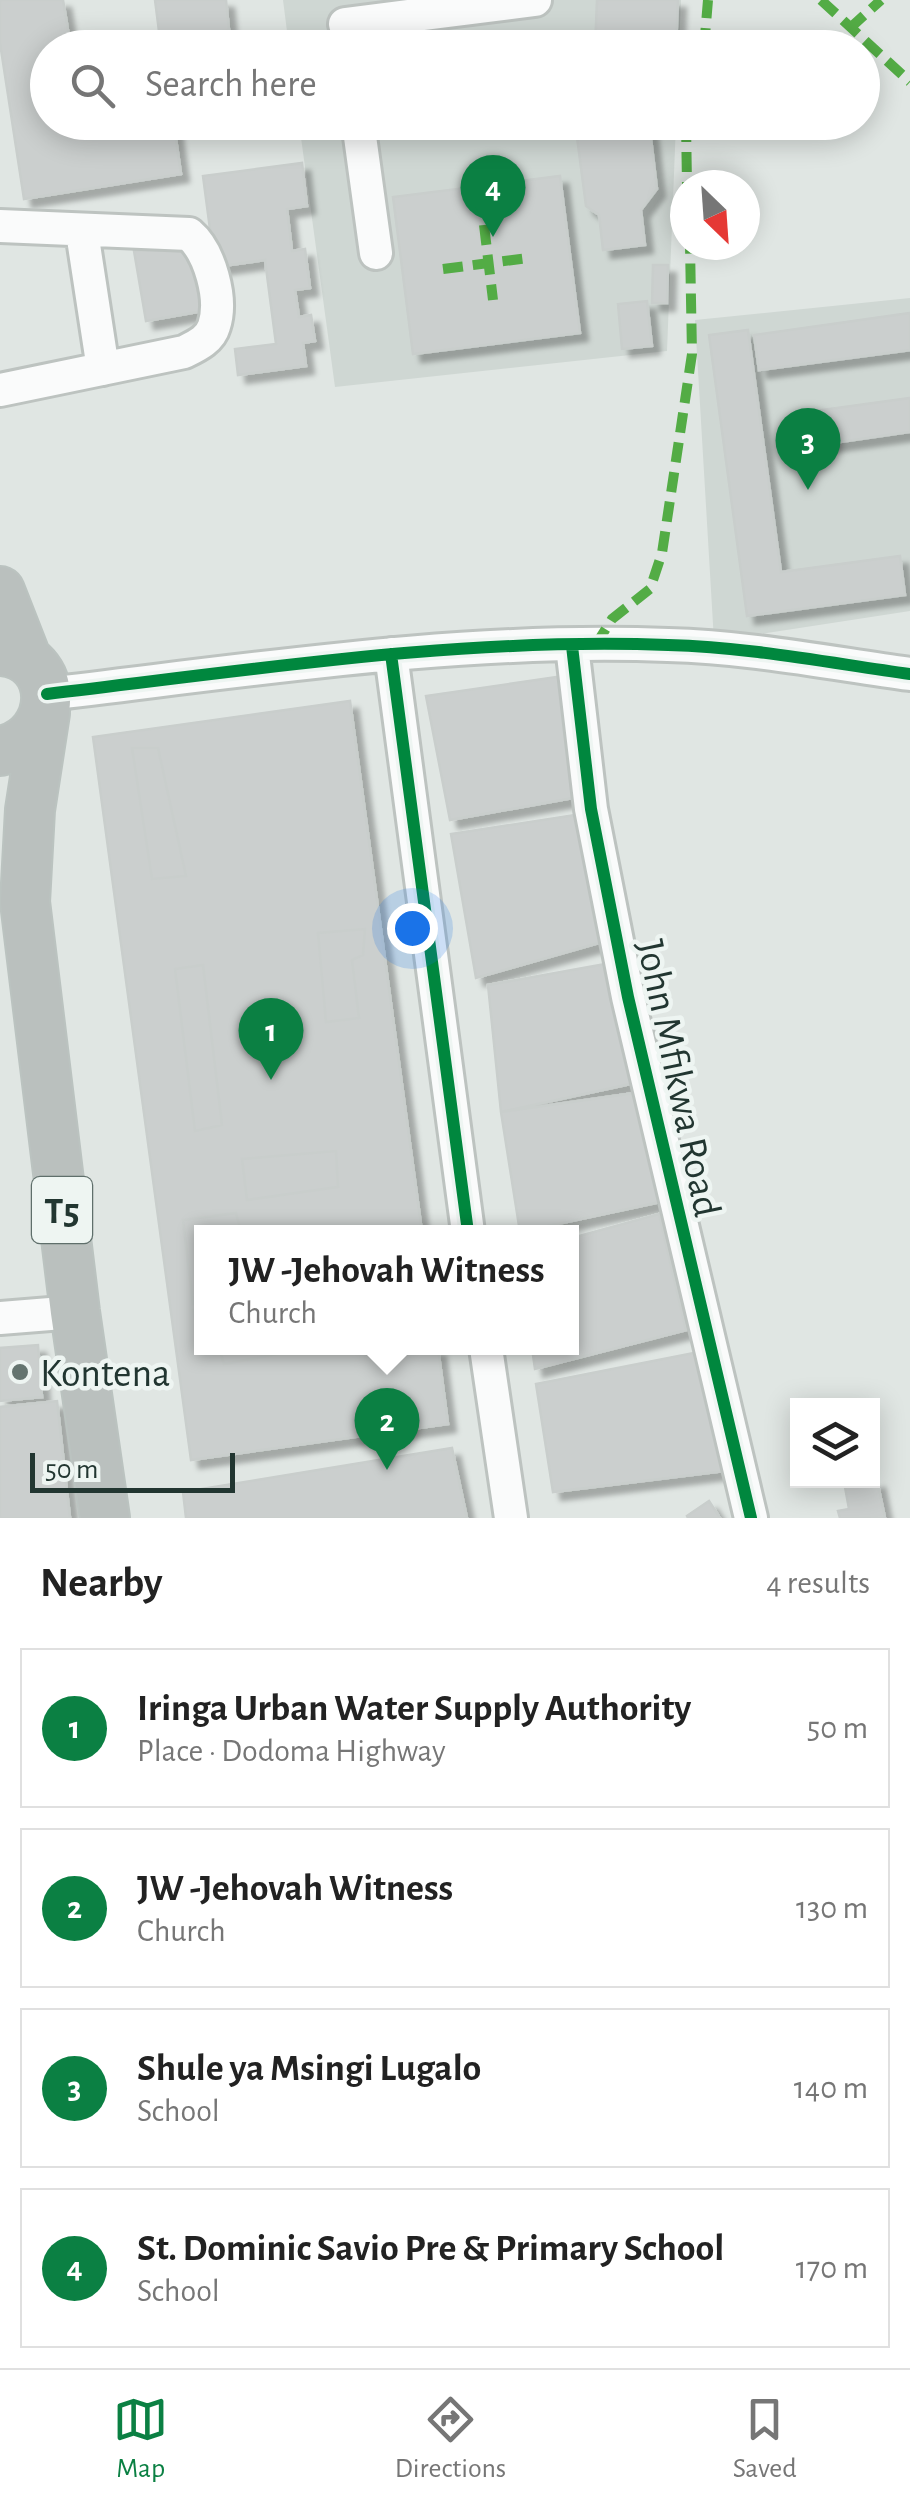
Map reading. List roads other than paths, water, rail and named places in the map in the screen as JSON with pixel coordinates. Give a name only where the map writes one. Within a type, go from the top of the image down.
[{"type":"highway","points":[[0,591],[30,679],[37,732],[22,744],[0,751]]},
{"type":"highway","name":"T5","points":[[30,679],[25,902],[75,1312],[105,1518]]},
{"type":"highway","name":"T5","points":[[0,828],[25,902]]},
{"type":"street","points":[[345,24],[536,0]]},
{"type":"street","points":[[360,140],[376,254]]},
{"type":"street","points":[[0,226],[189,234],[199,242],[209,264],[216,304],[214,328],[202,343],[184,352],[0,390]]},
{"type":"street","points":[[82,232],[103,369]]},
{"type":"street","points":[[30,679],[392,654],[670,644],[910,674]]},
{"type":"street","name":"John Mfikwa Road","points":[[572,646],[592,808],[628,997],[751,1518]]},
{"type":"street","points":[[392,654],[467,1225]]},
{"type":"street","points":[[0,1318],[75,1312]]},
{"type":"street","points":[[487,1355],[512,1518]]},
{"type":"place","name":"St. Dominic Savio Pre & Primary School","points":[[493,237]]},
{"type":"place","name":"Shule ya Msingi Lugalo","points":[[808,490]]},
{"type":"place","name":"Iringa Urban Water Supply Authority","points":[[271,1080]]},
{"type":"place","name":"Kontena","points":[[20,1372]]},
{"type":"place","name":"JW -Jehovah Witness","points":[[387,1470]]}]
